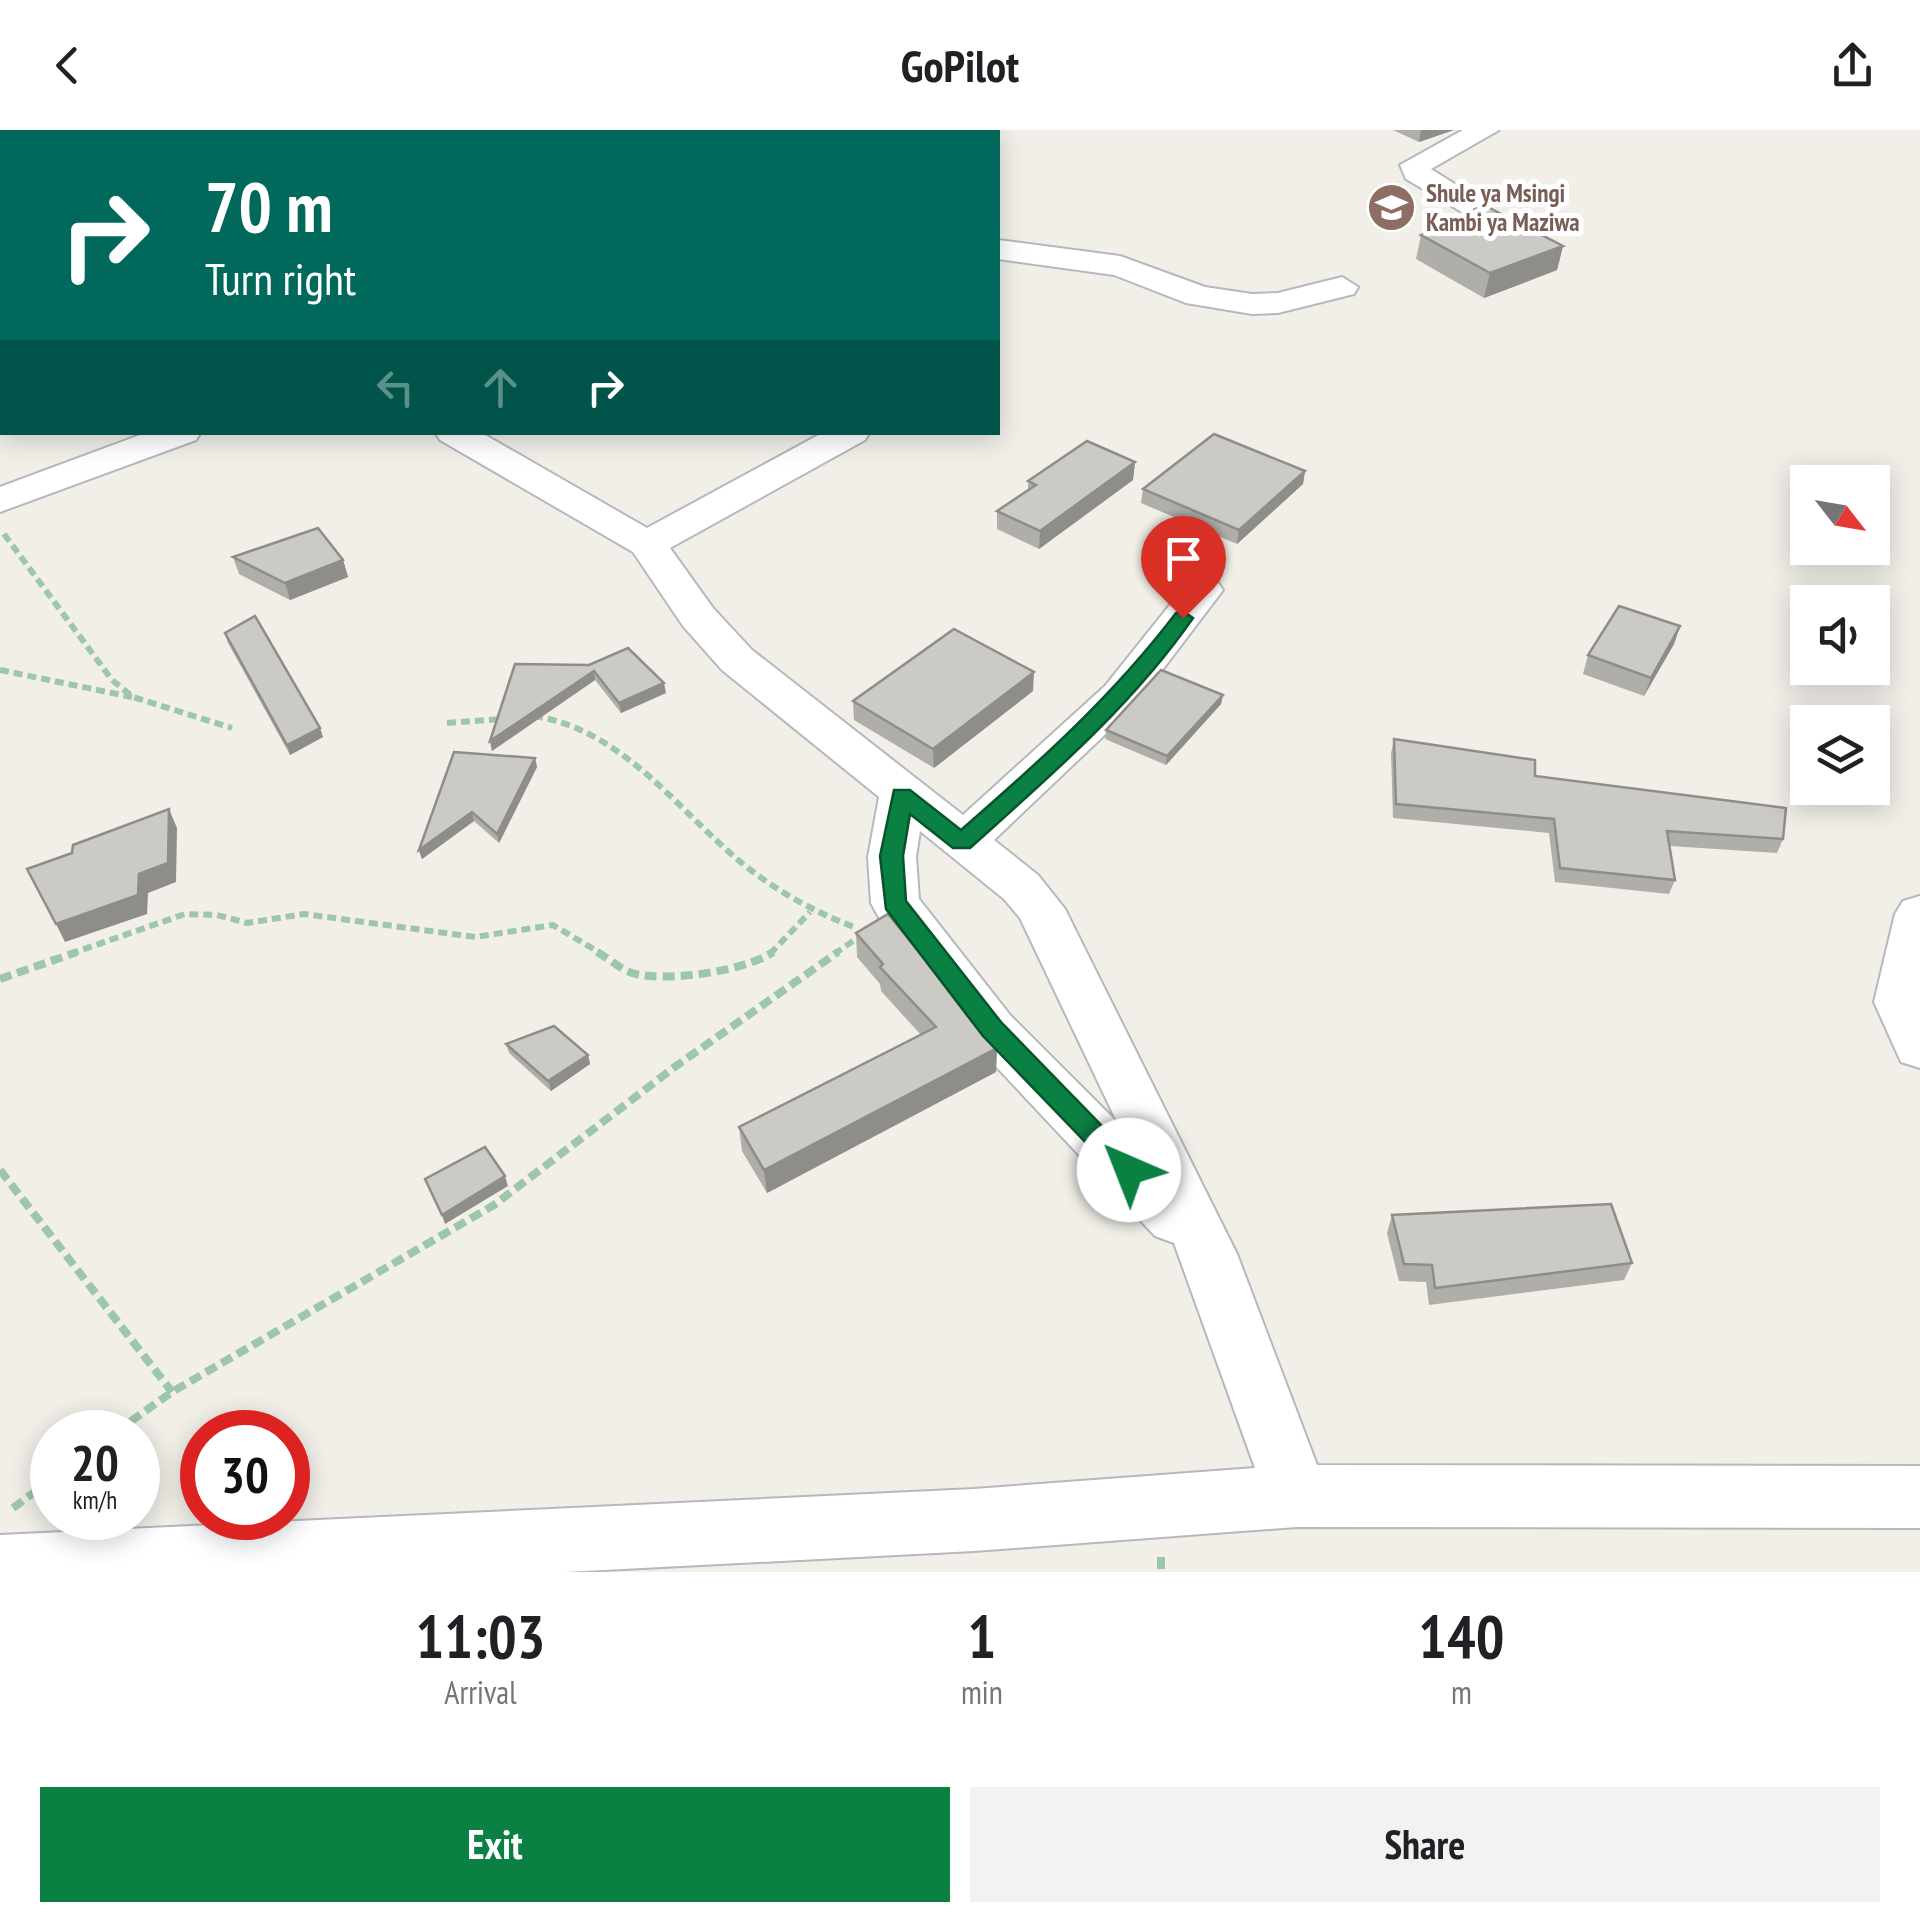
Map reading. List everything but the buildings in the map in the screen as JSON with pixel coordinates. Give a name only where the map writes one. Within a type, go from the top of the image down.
[{"type":"street","points":[[1472,209],[1416,173],[1415,165],[1485,130]]},
{"type":"street","points":[[1000,250],[1120,266],[1198,296],[1252,304],[1278,303],[1342,287]]},
{"type":"street","points":[[0,500],[175,435]]},
{"type":"street","points":[[458,435],[647,544],[698,617],[736,660],[1020,887],[1050,925],[1089,1015],[1208,1254],[1297,1496]]},
{"type":"street","points":[[647,544],[847,435]]},
{"type":"street","points":[[962,842],[1109,707],[1142,672],[1203,590]]},
{"type":"street","points":[[902,796],[891,867],[895,903],[992,1029],[1208,1254]]},
{"type":"street","points":[[1920,914],[1900,1002],[1920,1047]]},
{"type":"street","points":[[0,1568],[974,1520],[1297,1496],[1920,1497]]},
{"type":"path","points":[[0,529],[94,660],[133,698]]},
{"type":"path","points":[[0,670],[133,698],[232,728]]},
{"type":"path","points":[[147,1410],[494,1205],[676,1066],[868,931],[810,912],[744,865],[596,737],[571,722],[524,717]]},
{"type":"path","points":[[447,723],[508,718]]},
{"type":"path","points":[[0,979],[185,914],[217,915],[248,923],[289,914],[474,937],[552,926],[632,973],[679,976],[720,970],[768,956],[787,941],[810,912]]},
{"type":"path","points":[[0,1170],[172,1392]]},
{"type":"path","points":[[0,1518],[30,1496]]},
{"type":"place","name":"Shule ya Msingi Kambi ya Maziwa","points":[[1391,207]]},
{"type":"route","points":[[1129,1170],[992,1029],[912,926],[895,903],[890,877],[892,856],[902,796],[962,842],[1076,741],[1142,672],[1183,618]]}]
